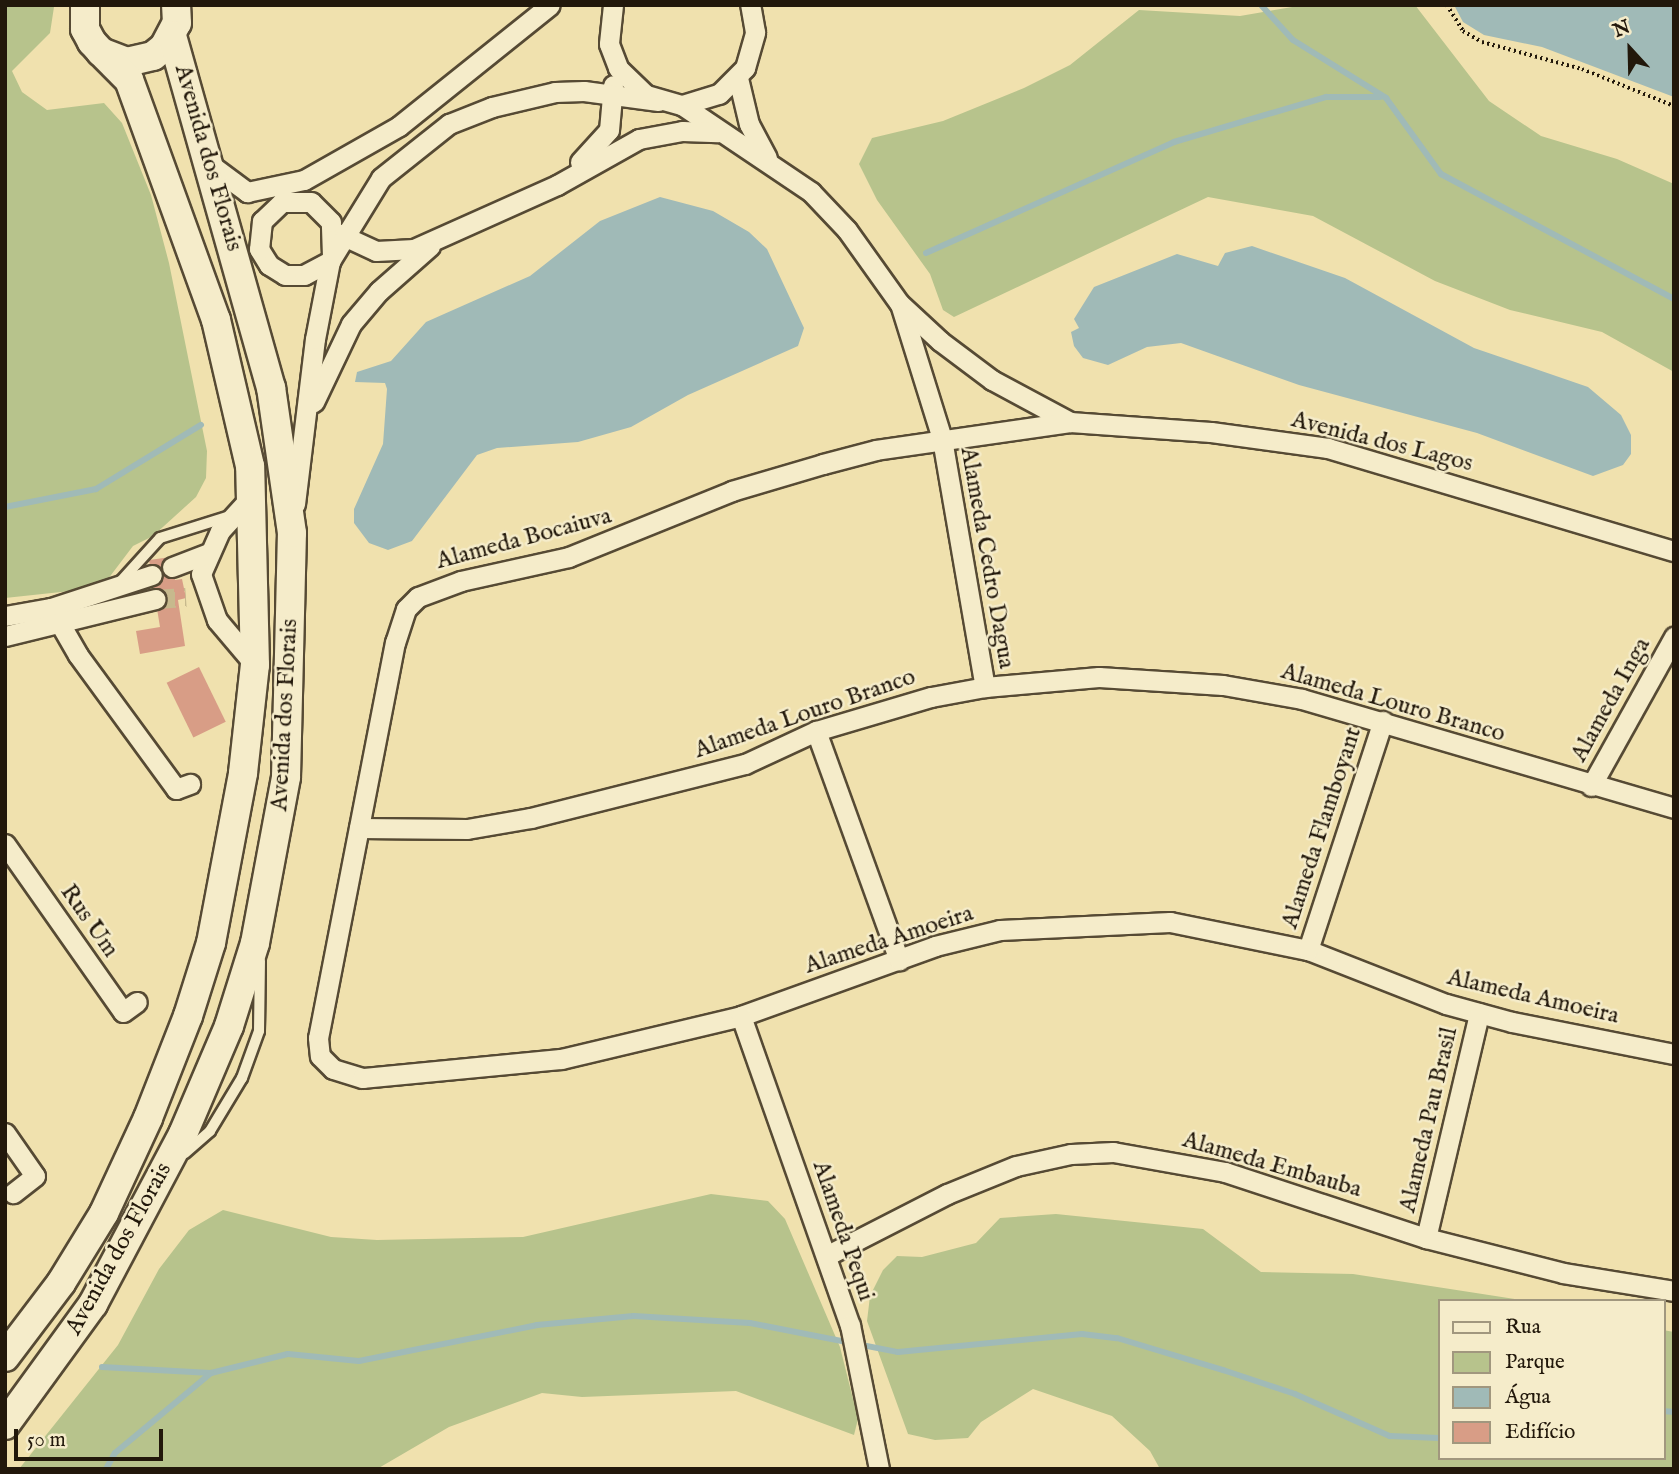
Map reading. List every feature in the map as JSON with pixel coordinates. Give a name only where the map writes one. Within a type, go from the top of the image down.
[{"type":"street","name":"Avenida dos Florais","points":[[5,1357],[61,1283],[104,1213],[148,1118],[211,943],[243,773],[255,666],[250,467],[216,320],[192,244],[129,80],[101,52],[85,29],[85,5]]},
{"type":"street","points":[[331,259],[295,276],[269,265],[259,249],[258,230],[267,213],[303,180],[399,126],[550,5]]},
{"type":"street","points":[[557,185],[603,139],[612,120],[614,96],[608,31],[613,5]]},
{"type":"street","name":"Avenida dos Lagos","points":[[612,57],[635,88],[658,101],[682,105],[707,100],[738,78],[754,44],[750,5]]},
{"type":"street","name":"Avenida dos Florais","points":[[5,1425],[93,1304],[163,1172],[229,1026],[258,930],[286,777],[292,533],[271,388],[212,166],[172,36],[178,6]]},
{"type":"street","name":"Avenida dos Florais","points":[[101,52],[127,62],[141,61],[153,56],[172,36]]},
{"type":"street","name":"Avenida dos Lagos","points":[[738,78],[749,124],[767,159]]},
{"type":"street","points":[[292,533],[315,339],[331,259],[339,235],[365,198],[411,152],[449,124],[524,98],[584,91],[658,101]]},
{"type":"street","name":"Avenida dos Lagos","points":[[682,105],[718,132],[767,159],[811,192],[847,230],[899,303],[992,380],[1070,422]]},
{"type":"street","points":[[399,126],[411,152]]},
{"type":"street","points":[[366,249],[402,250],[436,241],[557,185],[639,139],[682,131],[718,132]]},
{"type":"street","points":[[212,166],[247,192],[282,202],[311,202],[327,214],[339,235],[366,249],[379,265],[379,291]]},
{"type":"street","points":[[247,192],[303,180]]},
{"type":"street","points":[[300,464],[317,393],[352,324],[379,291],[436,241]]},
{"type":"street","name":"Alameda Cedro Dagua","points":[[899,303],[942,439],[985,687]]},
{"type":"street","name":"Avenida dos Lagos","points":[[942,439],[1070,422],[1211,432],[1328,449],[1674,551]]},
{"type":"street","name":"Alameda Bocaiuva","points":[[325,1062],[318,1052],[318,1038],[395,642],[406,610],[418,597],[461,581],[569,557],[732,491],[822,464],[942,439]]},
{"type":"street","points":[[252,496],[231,515],[208,553],[196,597],[255,666]]},
{"type":"street","points":[[172,567],[208,553]]},
{"type":"street","points":[[5,617],[55,617],[147,600],[144,577],[117,586],[55,617],[5,636]]},
{"type":"street","points":[[55,617],[176,789],[190,784]]},
{"type":"street","name":"Alameda Inga","points":[[1591,786],[1674,637]]},
{"type":"street","name":"Alameda Louro Branco","points":[[359,828],[467,829],[531,818],[745,764],[816,731],[869,713],[985,687],[1099,677],[1223,685],[1302,699],[1383,721],[1591,786],[1674,808]]},
{"type":"street","name":"Alameda Flamboyant","points":[[1308,950],[1383,721]]},
{"type":"street","points":[[816,731],[899,960]]},
{"type":"street","points":[[243,773],[286,777]]},
{"type":"street","name":"Rus Um","points":[[5,844],[123,1012],[137,1002]]},
{"type":"street","name":"Alameda Amoeira","points":[[325,1062],[363,1078],[428,1075],[561,1059],[740,1016],[899,960],[1000,930],[1068,924],[1170,922],[1308,950],[1479,1013],[1674,1054]]},
{"type":"street","name":"Alameda Pau Brasil","points":[[1426,1238],[1479,1013]]},
{"type":"street","name":"Alameda Pequi","points":[[740,1016],[826,1256],[863,1377],[879,1469]]},
{"type":"street","points":[[5,1133],[35,1177],[13,1193]]},
{"type":"street","name":"Alameda Embauba","points":[[826,1256],[947,1194],[1016,1166],[1071,1154],[1114,1152],[1225,1172],[1426,1238],[1563,1273],[1674,1291]]},
{"type":"lane","points":[[117,586],[160,538],[231,515]]},
{"type":"path","points":[[1447,5],[1463,31],[1482,42],[1582,69],[1674,106]]},
{"type":"green space","points":[[5,5],[54,7],[50,33],[12,71],[22,92],[47,110],[104,103],[122,123],[151,195],[169,263],[207,451],[206,478],[196,497],[153,536],[133,546],[108,579],[89,589],[5,598]]},
{"type":"green space","points":[[1304,5],[1415,5],[1489,101],[1541,136],[1617,159],[1674,184],[1674,372],[1602,332],[1510,310],[1435,281],[1313,216],[1208,197],[954,317],[943,310],[930,274],[877,200],[859,164],[872,138],[943,121],[1024,88],[1070,65],[1139,10],[1240,16]]},
{"type":"green space","points":[[711,1194],[768,1201],[785,1219],[840,1347],[858,1419],[854,1435],[736,1391],[582,1397],[542,1393],[449,1427],[377,1469],[19,1469],[118,1345],[159,1269],[189,1230],[223,1210],[331,1237],[377,1240],[523,1237]]},
{"type":"green space","points":[[1056,1214],[1203,1229],[1261,1272],[1353,1274],[1515,1299],[1438,1299],[1438,1460],[1665,1460],[1665,1330],[1674,1332],[1674,1469],[1160,1469],[1150,1451],[1112,1416],[1033,1389],[981,1422],[968,1438],[935,1440],[908,1434],[867,1321],[870,1296],[883,1270],[897,1256],[922,1257],[976,1243],[1000,1218]]},
{"type":"water","points":[[1454,5],[1674,5],[1674,97],[1542,47],[1484,35],[1463,22]]},
{"type":"water","points":[[660,197],[713,211],[749,232],[767,249],[804,328],[798,346],[688,395],[631,427],[578,442],[497,448],[477,455],[412,541],[388,550],[369,543],[354,523],[354,509],[383,444],[387,389],[385,383],[355,382],[357,372],[391,361],[426,322],[530,276],[600,221]]},
{"type":"water","points":[[1252,246],[1345,278],[1474,348],[1588,387],[1621,415],[1631,435],[1631,454],[1623,465],[1593,476],[1477,433],[1299,385],[1181,343],[1147,347],[1108,365],[1083,358],[1074,346],[1071,332],[1079,328],[1074,319],[1094,287],[1177,254],[1218,266],[1225,253]]},
{"type":"building","points":[[171,557],[175,580],[182,579],[186,598],[178,600],[185,646],[140,654],[136,631],[160,627],[149,560]]},
{"type":"building","points":[[199,667],[226,722],[193,738],[167,683]]},
{"type":"waterway","points":[[1261,5],[1293,40],[1386,98],[1441,174],[1674,299]]},
{"type":"waterway","points":[[926,253],[1174,142],[1326,97],[1380,97]]},
{"type":"waterway","points":[[5,507],[96,489],[201,425]]},
{"type":"waterway","points":[[102,1367],[211,1373],[288,1354],[359,1361],[537,1325],[634,1316],[750,1323],[898,1352],[1082,1334],[1117,1338],[1223,1370],[1295,1394],[1390,1436],[1438,1438]]},
{"type":"waterway","points":[[106,1469],[115,1453],[211,1373]]},
{"type":"waterway","points":[[1665,1411],[1674,1412]]},
{"type":"tunnel","points":[[156,599],[186,597]]}]
